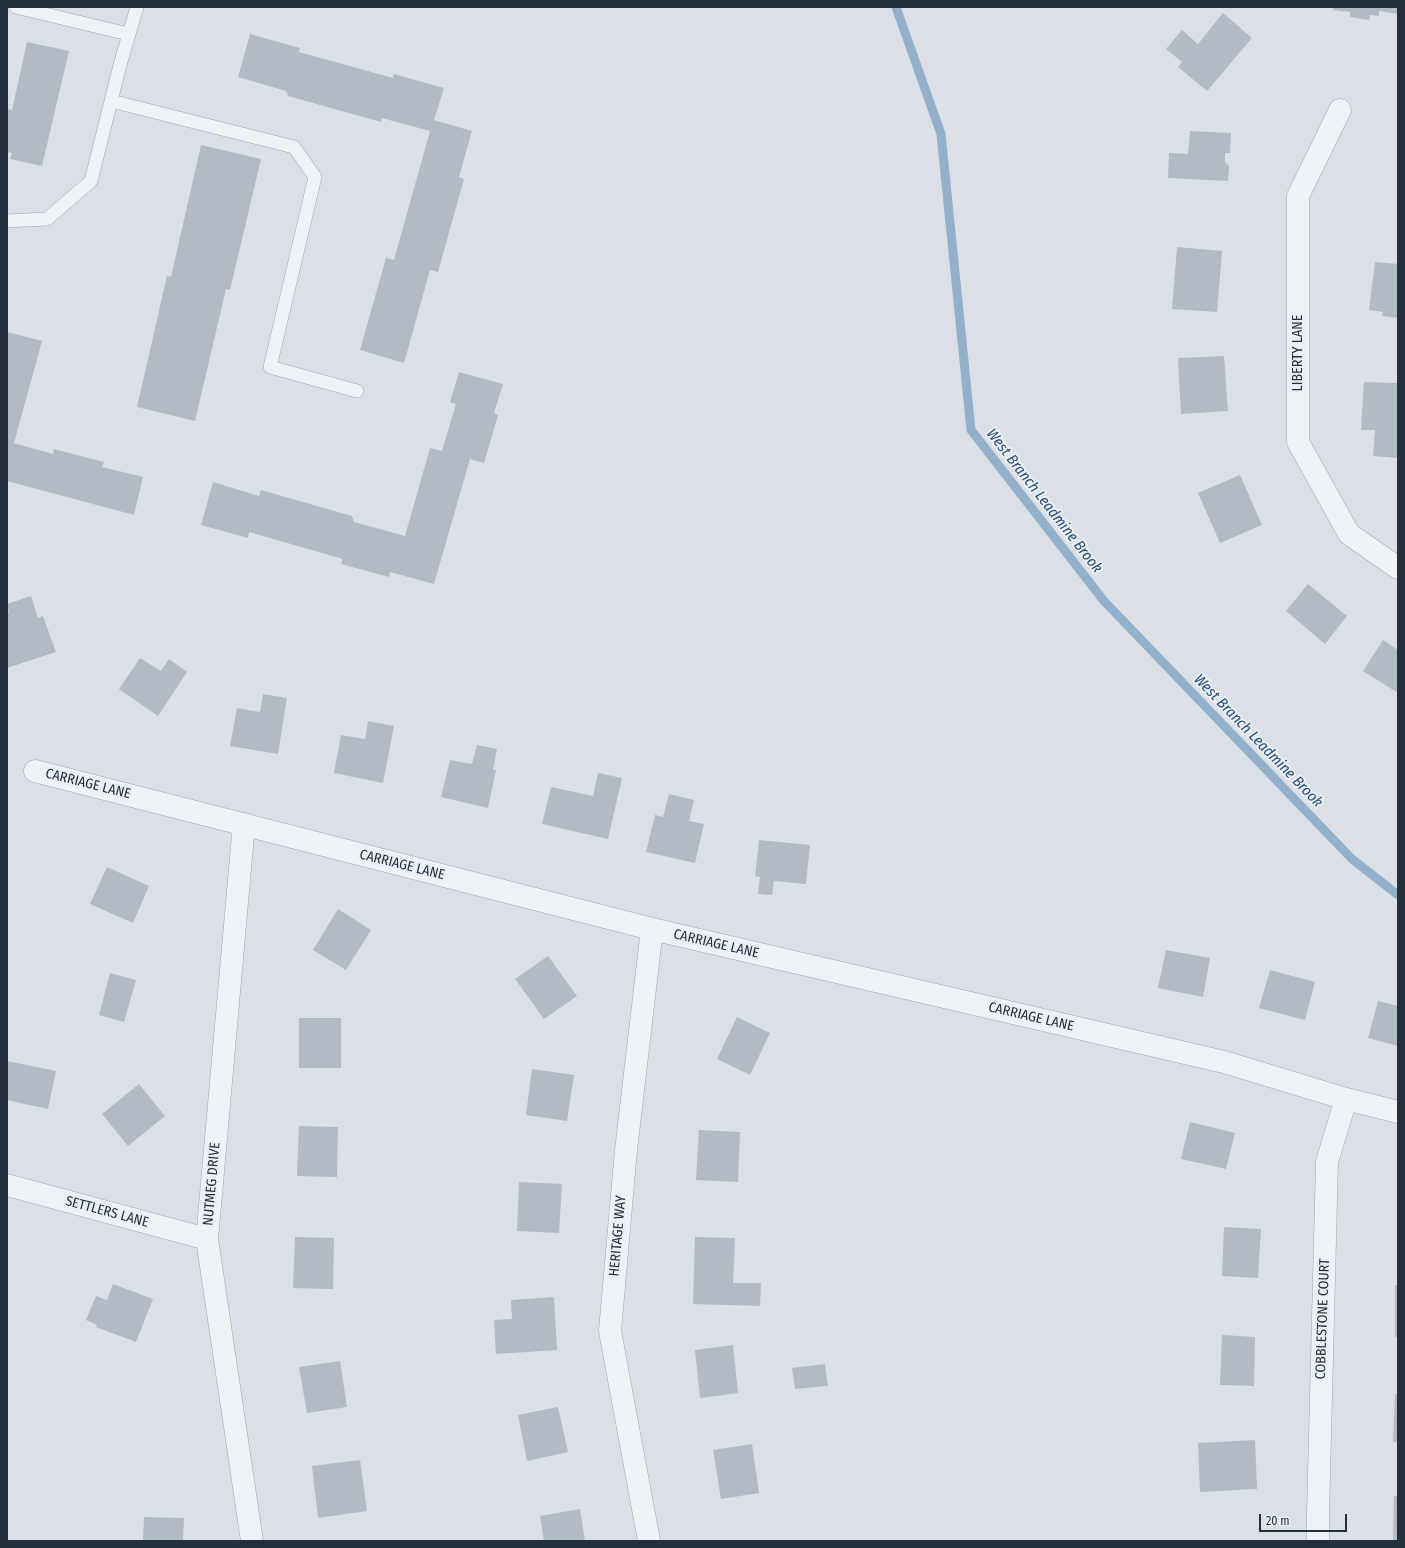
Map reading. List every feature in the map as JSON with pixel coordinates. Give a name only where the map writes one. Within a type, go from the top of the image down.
[{"type":"street","name":"LIBERTY LANE","points":[[1340,110],[1298,196],[1298,442],[1348,534],[1398,568]]},
{"type":"street","name":"CARRIAGE LANE","points":[[35,771],[652,929],[1224,1062],[1346,1100],[1398,1112]]},
{"type":"street","name":"NUTMEG DRIVE","points":[[244,824],[207,1239],[252,1541]]},
{"type":"street","name":"HERITAGE WAY","points":[[648,1541],[610,1331],[626,1150],[652,929]]},
{"type":"street","name":"COBBLESTONE COURT","points":[[1318,1541],[1327,1162],[1346,1100]]},
{"type":"street","name":"SETTLERS LANE","points":[[7,1184],[207,1239]]},
{"type":"lane","points":[[16,7],[128,34]]},
{"type":"lane","points":[[7,221],[47,219],[91,181],[128,34],[137,7]]},
{"type":"lane","points":[[111,101],[294,147],[315,177],[270,367],[357,391]]},
{"type":"building","points":[[1334,7],[1398,7],[1398,14],[1379,11],[1379,16],[1370,15],[1369,20],[1350,17],[1350,12],[1333,10]]},
{"type":"building","points":[[1223,13],[1252,38],[1207,91],[1178,67],[1182,62],[1166,49],[1182,30],[1198,44]]},
{"type":"building","points":[[250,34],[300,48],[299,52],[393,78],[394,74],[444,88],[434,120],[472,131],[459,177],[464,179],[438,272],[430,270],[404,363],[360,350],[386,258],[394,260],[430,131],[382,118],[381,122],[288,96],[286,91],[238,77]]},
{"type":"building","points":[[27,42],[69,51],[42,166],[10,159],[12,153],[7,152],[7,109],[12,110]]},
{"type":"building","points":[[1190,131],[1231,133],[1230,153],[1225,153],[1225,162],[1229,166],[1228,181],[1168,178],[1169,153],[1188,154]]},
{"type":"building","points":[[201,145],[261,159],[230,290],[226,289],[195,421],[137,407],[167,276],[171,277]]},
{"type":"building","points":[[1177,247],[1222,251],[1217,312],[1172,309]]},
{"type":"building","points":[[1375,262],[1398,264],[1398,318],[1382,316],[1383,312],[1369,310]]},
{"type":"building","points":[[7,332],[42,341],[14,443],[53,454],[54,449],[104,462],[102,467],[143,477],[134,515],[7,481]]},
{"type":"building","points":[[1224,356],[1228,411],[1181,414],[1178,358]]},
{"type":"building","points":[[459,372],[503,384],[494,413],[498,415],[484,463],[470,459],[434,584],[390,572],[389,577],[341,564],[343,559],[249,532],[248,538],[201,525],[213,482],[259,496],[261,490],[352,516],[354,522],[405,536],[430,448],[442,451],[456,404],[450,402]]},
{"type":"building","points":[[1364,382],[1398,383],[1398,458],[1373,456],[1375,430],[1361,430]]},
{"type":"building","points":[[1240,475],[1262,525],[1220,543],[1198,493]]},
{"type":"building","points":[[1308,584],[1347,616],[1325,644],[1286,611]]},
{"type":"building","points":[[31,596],[38,618],[43,616],[56,652],[7,668],[7,613],[9,612],[7,604]]},
{"type":"building","points":[[1383,640],[1398,650],[1398,693],[1363,671]]},
{"type":"building","points":[[140,658],[161,671],[169,659],[187,672],[158,716],[119,689]]},
{"type":"building","points":[[263,694],[287,698],[278,754],[230,746],[237,708],[260,712]]},
{"type":"building","points":[[368,721],[394,726],[383,783],[334,773],[341,735],[365,739]]},
{"type":"building","points":[[477,745],[497,749],[493,770],[496,770],[488,808],[441,797],[450,760],[472,764]]},
{"type":"building","points":[[598,773],[622,778],[608,839],[542,824],[551,787],[593,796]]},
{"type":"building","points":[[669,794],[694,800],[689,821],[704,824],[695,863],[646,852],[655,815],[663,817]]},
{"type":"building","points":[[759,840],[810,845],[806,884],[774,881],[772,895],[758,894],[760,877],[755,876]]},
{"type":"building","points":[[107,867],[149,886],[133,923],[90,904]]},
{"type":"building","points":[[338,909],[371,930],[346,970],[313,950]]},
{"type":"building","points":[[1166,950],[1210,958],[1203,997],[1158,988]]},
{"type":"building","points":[[548,956],[577,996],[544,1019],[515,979]]},
{"type":"building","points":[[1270,970],[1315,982],[1305,1020],[1259,1008]]},
{"type":"building","points":[[110,973],[136,980],[124,1022],[99,1015]]},
{"type":"building","points":[[1378,1001],[1398,1006],[1398,1046],[1368,1038]]},
{"type":"building","points":[[737,1017],[770,1033],[750,1075],[717,1059]]},
{"type":"building","points":[[299,1018],[341,1018],[341,1068],[299,1068]]},
{"type":"building","points":[[7,1061],[56,1071],[48,1109],[7,1100]]},
{"type":"building","points":[[532,1069],[574,1075],[567,1121],[526,1115]]},
{"type":"building","points":[[139,1084],[165,1116],[128,1146],[102,1114]]},
{"type":"building","points":[[1190,1122],[1235,1133],[1226,1169],[1181,1159]]},
{"type":"building","points":[[299,1126],[338,1127],[337,1177],[297,1176]]},
{"type":"building","points":[[699,1130],[740,1132],[738,1182],[696,1180]]},
{"type":"building","points":[[519,1182],[562,1184],[559,1233],[517,1231]]},
{"type":"building","points":[[1224,1227],[1261,1229],[1258,1278],[1222,1276]]},
{"type":"building","points":[[295,1237],[334,1238],[333,1289],[293,1288]]},
{"type":"building","points":[[695,1237],[735,1238],[733,1283],[761,1283],[760,1306],[693,1304]]},
{"type":"building","points":[[113,1284],[153,1299],[136,1342],[96,1327],[97,1325],[86,1320],[96,1296],[107,1300]]},
{"type":"building","points":[[1395,1285],[1398,1285],[1398,1336],[1395,1337]]},
{"type":"building","points":[[554,1297],[557,1350],[496,1354],[494,1320],[512,1319],[511,1300]]},
{"type":"building","points":[[1222,1335],[1255,1337],[1254,1386],[1220,1385]]},
{"type":"building","points":[[733,1345],[738,1393],[700,1398],[695,1350]]},
{"type":"building","points":[[340,1361],[347,1407],[307,1413],[299,1367]]},
{"type":"building","points":[[825,1364],[828,1386],[795,1389],[792,1368]]},
{"type":"building","points":[[1395,1394],[1398,1394],[1398,1442],[1393,1442]]},
{"type":"building","points":[[558,1407],[568,1452],[527,1461],[518,1415]]},
{"type":"building","points":[[1255,1440],[1257,1489],[1200,1492],[1198,1443]]},
{"type":"building","points":[[752,1444],[759,1493],[721,1499],[713,1450]]},
{"type":"building","points":[[360,1460],[367,1511],[318,1518],[312,1466]]},
{"type":"building","points":[[1394,1496],[1398,1496],[1398,1541],[1393,1541]]},
{"type":"building","points":[[580,1509],[585,1541],[544,1541],[540,1516]]},
{"type":"building","points":[[144,1517],[184,1518],[183,1541],[143,1541]]},
{"type":"waterway","name":"West Branch Leadmine Brook","points":[[896,7],[941,134],[971,430],[1104,601],[1352,859],[1398,895]]}]
